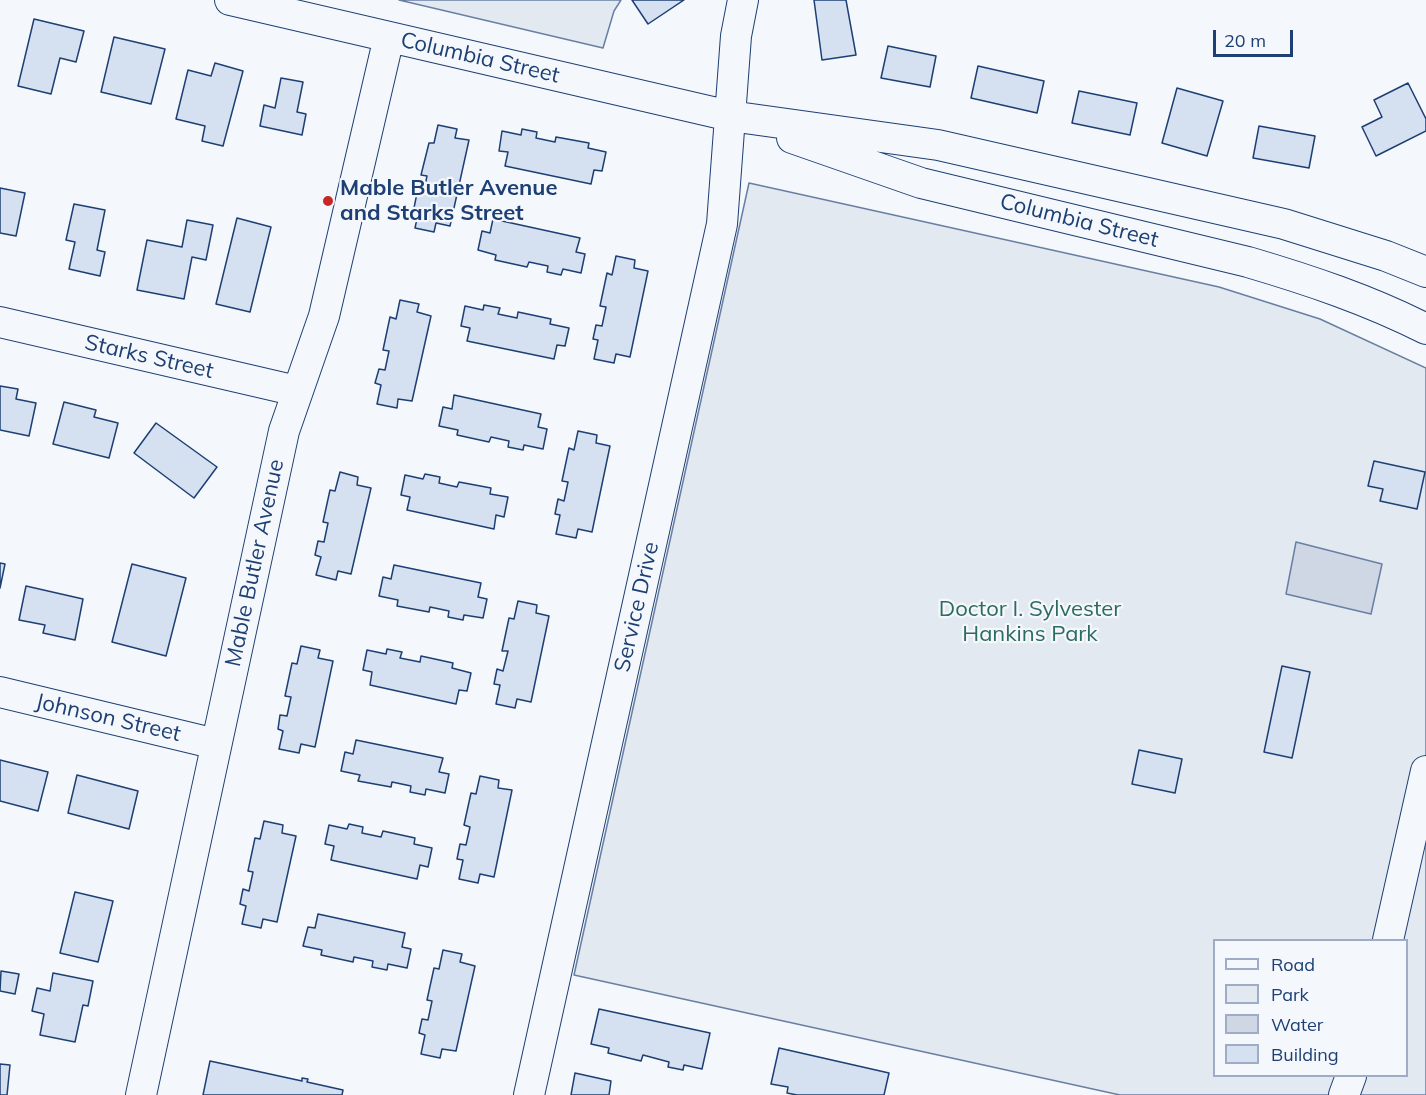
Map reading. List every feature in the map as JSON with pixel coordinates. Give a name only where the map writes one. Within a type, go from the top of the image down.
[{"type":"street","name":"Columbia Street","points":[[230,0],[730,116],[938,145],[1284,224],[1376,253],[1426,272]]},
{"type":"street","name":"Service Drive","points":[[529,1095],[722,224],[736,36],[743,0]]},
{"type":"street","name":"Mable Butler Avenue","points":[[141,1095],[284,431],[324,316],[389,37]]},
{"type":"street","name":"Columbia Street","points":[[730,116],[921,183],[1248,262],[1295,276],[1346,293],[1426,329]]},
{"type":"street","name":"Starks Street","points":[[0,322],[297,392]]},
{"type":"street","name":"Johnson Street","points":[[0,692],[216,744]]},
{"type":"street","points":[[1388,939],[1426,771]]},
{"type":"street","points":[[1344,1095],[1351,1077]]},
{"type":"green space","points":[[399,0],[621,0],[614,11],[603,48]]},
{"type":"green space","name":"Doctor I. Sylvester Hankins Park","points":[[749,183],[1219,287],[1320,319],[1426,368],[1426,1095],[1120,1095],[574,975]]},
{"type":"water","points":[[1296,542],[1382,564],[1371,614],[1286,594]]},
{"type":"building","points":[[632,0],[684,0],[648,24]]},
{"type":"building","points":[[814,0],[846,0],[856,55],[822,60]]},
{"type":"building","points":[[34,19],[84,31],[76,62],[60,58],[51,94],[18,86]]},
{"type":"building","points":[[114,37],[165,49],[151,104],[101,92]]},
{"type":"building","points":[[888,46],[936,56],[930,87],[881,78]]},
{"type":"building","points":[[215,63],[243,71],[223,146],[202,141],[205,126],[176,119],[188,70],[211,76]]},
{"type":"building","points":[[978,66],[1044,81],[1037,113],[971,98]]},
{"type":"building","points":[[281,78],[303,82],[297,112],[306,114],[302,135],[260,126],[264,105],[275,108]]},
{"type":"building","points":[[1408,83],[1426,119],[1426,131],[1376,156],[1362,127],[1382,117],[1374,100]]},
{"type":"building","points":[[1177,88],[1223,101],[1207,156],[1162,143]]},
{"type":"building","points":[[1079,91],[1137,103],[1130,135],[1072,123]]},
{"type":"building","points":[[438,125],[457,129],[455,138],[469,140],[450,226],[436,223],[434,232],[415,228],[419,209],[414,208],[417,193],[423,195],[427,176],[421,175],[429,143],[434,143]]},
{"type":"building","points":[[1259,126],[1315,136],[1309,168],[1253,158]]},
{"type":"building","points":[[522,129],[537,132],[536,138],[555,142],[556,137],[589,143],[588,148],[606,152],[602,171],[594,170],[591,184],[505,166],[508,152],[499,151],[502,131],[521,135]]},
{"type":"building","points":[[0,188],[25,193],[16,236],[0,233]]},
{"type":"building","points":[[74,204],[105,210],[97,250],[105,252],[100,276],[69,269],[75,242],[66,240]]},
{"type":"building","points":[[237,218],[271,227],[250,312],[216,304]]},
{"type":"building","points":[[493,219],[580,238],[576,252],[585,254],[581,273],[563,269],[561,275],[547,272],[548,266],[529,262],[527,267],[495,260],[496,255],[478,250],[482,231],[490,233]]},
{"type":"building","points":[[187,220],[213,225],[206,260],[192,257],[184,299],[137,290],[147,240],[182,247]]},
{"type":"building","points":[[616,256],[635,260],[634,268],[648,271],[630,357],[616,354],[614,363],[594,359],[598,340],[593,339],[596,325],[602,326],[606,307],[600,306],[607,273],[612,275]]},
{"type":"building","points":[[400,300],[419,304],[417,312],[431,316],[412,401],[398,399],[397,408],[377,404],[381,385],[375,383],[379,369],[385,370],[389,351],[383,350],[390,317],[396,319]]},
{"type":"building","points":[[484,305],[500,308],[498,314],[517,318],[518,312],[551,319],[550,324],[569,328],[565,346],[557,345],[554,359],[467,341],[470,328],[461,326],[465,306],[483,310]]},
{"type":"building","points":[[0,386],[18,389],[16,399],[36,403],[29,436],[0,430]]},
{"type":"building","points":[[454,395],[541,414],[538,427],[547,429],[543,449],[524,445],[523,450],[508,447],[509,441],[491,437],[489,442],[457,435],[458,430],[439,426],[443,407],[452,409]]},
{"type":"building","points":[[64,402],[96,410],[94,417],[118,423],[109,458],[53,444]]},
{"type":"building","points":[[156,423],[217,467],[194,498],[134,453]]},
{"type":"building","points":[[578,431],[597,435],[596,443],[610,446],[592,532],[578,529],[576,538],[556,534],[560,515],[555,514],[558,499],[564,501],[568,482],[562,481],[569,448],[574,450]]},
{"type":"building","points":[[1374,461],[1425,472],[1417,509],[1380,501],[1383,489],[1368,486]]},
{"type":"building","points":[[340,472],[358,477],[357,485],[371,488],[351,574],[338,571],[336,580],[316,575],[321,557],[315,555],[318,541],[324,542],[328,523],[323,522],[330,490],[335,491]]},
{"type":"building","points":[[425,474],[440,477],[439,483],[457,487],[459,482],[491,488],[490,494],[508,497],[504,517],[496,515],[494,529],[407,510],[410,497],[401,495],[405,475],[423,479]]},
{"type":"building","points":[[0,563],[5,564],[0,588]]},
{"type":"building","points":[[132,564],[186,578],[166,656],[112,642]]},
{"type":"building","points":[[394,565],[481,583],[478,597],[487,599],[483,618],[464,615],[463,620],[448,617],[449,611],[430,607],[429,612],[397,606],[398,600],[379,596],[383,577],[391,579]]},
{"type":"building","points":[[26,586],[83,599],[75,640],[43,633],[45,625],[19,620]]},
{"type":"building","points":[[518,601],[537,605],[536,613],[549,616],[531,702],[517,699],[515,708],[496,704],[500,685],[494,684],[497,669],[503,671],[508,651],[502,651],[509,618],[514,619]]},
{"type":"building","points":[[301,646],[320,650],[318,658],[333,661],[315,747],[301,744],[299,753],[279,749],[283,731],[278,729],[280,715],[287,716],[291,697],[285,696],[292,663],[297,664]]},
{"type":"building","points":[[387,649],[402,652],[400,658],[420,662],[421,656],[453,663],[452,668],[471,673],[467,691],[459,690],[456,704],[370,685],[372,672],[363,670],[367,650],[386,654]]},
{"type":"building","points":[[1282,666],[1310,672],[1292,758],[1264,752]]},
{"type":"building","points":[[356,740],[443,758],[439,772],[449,774],[445,793],[426,789],[425,795],[410,792],[411,786],[392,782],[391,787],[358,781],[360,775],[341,771],[345,752],[353,754]]},
{"type":"building","points":[[1139,750],[1182,759],[1175,793],[1132,784]]},
{"type":"building","points":[[0,760],[48,772],[38,811],[0,801]]},
{"type":"building","points":[[77,775],[138,791],[129,829],[68,813]]},
{"type":"building","points":[[480,776],[499,780],[498,788],[512,790],[494,877],[480,874],[478,883],[459,879],[463,860],[457,859],[460,844],[466,845],[470,827],[464,825],[471,793],[476,794]]},
{"type":"building","points":[[264,821],[283,825],[282,833],[296,836],[277,922],[263,919],[261,928],[242,924],[246,906],[240,904],[243,889],[249,891],[253,872],[248,871],[255,838],[260,839]]},
{"type":"building","points":[[349,824],[363,827],[362,833],[381,837],[383,831],[415,838],[414,844],[432,848],[428,867],[420,865],[417,879],[331,860],[334,846],[325,844],[329,825],[347,829]]},
{"type":"building","points":[[75,892],[113,901],[98,962],[60,953]]},
{"type":"building","points":[[318,914],[405,933],[402,947],[411,949],[407,968],[388,964],[387,970],[372,967],[373,961],[354,957],[353,962],[321,955],[322,950],[303,946],[308,927],[315,928]]},
{"type":"building","points":[[443,950],[462,954],[460,962],[475,966],[456,1051],[442,1049],[440,1058],[421,1054],[425,1035],[419,1033],[422,1019],[428,1020],[432,1001],[427,1000],[434,968],[439,969]]},
{"type":"building","points":[[1,971],[19,974],[15,994],[0,991]]},
{"type":"building","points":[[53,973],[93,981],[88,1006],[83,1005],[75,1042],[40,1035],[44,1014],[32,1011],[37,988],[50,991]]},
{"type":"building","points":[[599,1009],[710,1033],[702,1069],[684,1065],[683,1070],[668,1067],[669,1062],[643,1055],[641,1061],[608,1053],[609,1048],[591,1044]]},
{"type":"building","points":[[779,1048],[889,1073],[884,1095],[787,1093],[788,1087],[771,1084]]},
{"type":"building","points":[[210,1061],[302,1081],[302,1078],[308,1079],[307,1082],[343,1090],[342,1095],[203,1095]]},
{"type":"building","points":[[0,1064],[10,1065],[7,1095],[0,1095]]},
{"type":"building","points":[[575,1073],[611,1081],[609,1095],[571,1095]]},
{"type":"place","name":"Mable Butler Avenue and Starks Street","points":[[328,201]]}]
